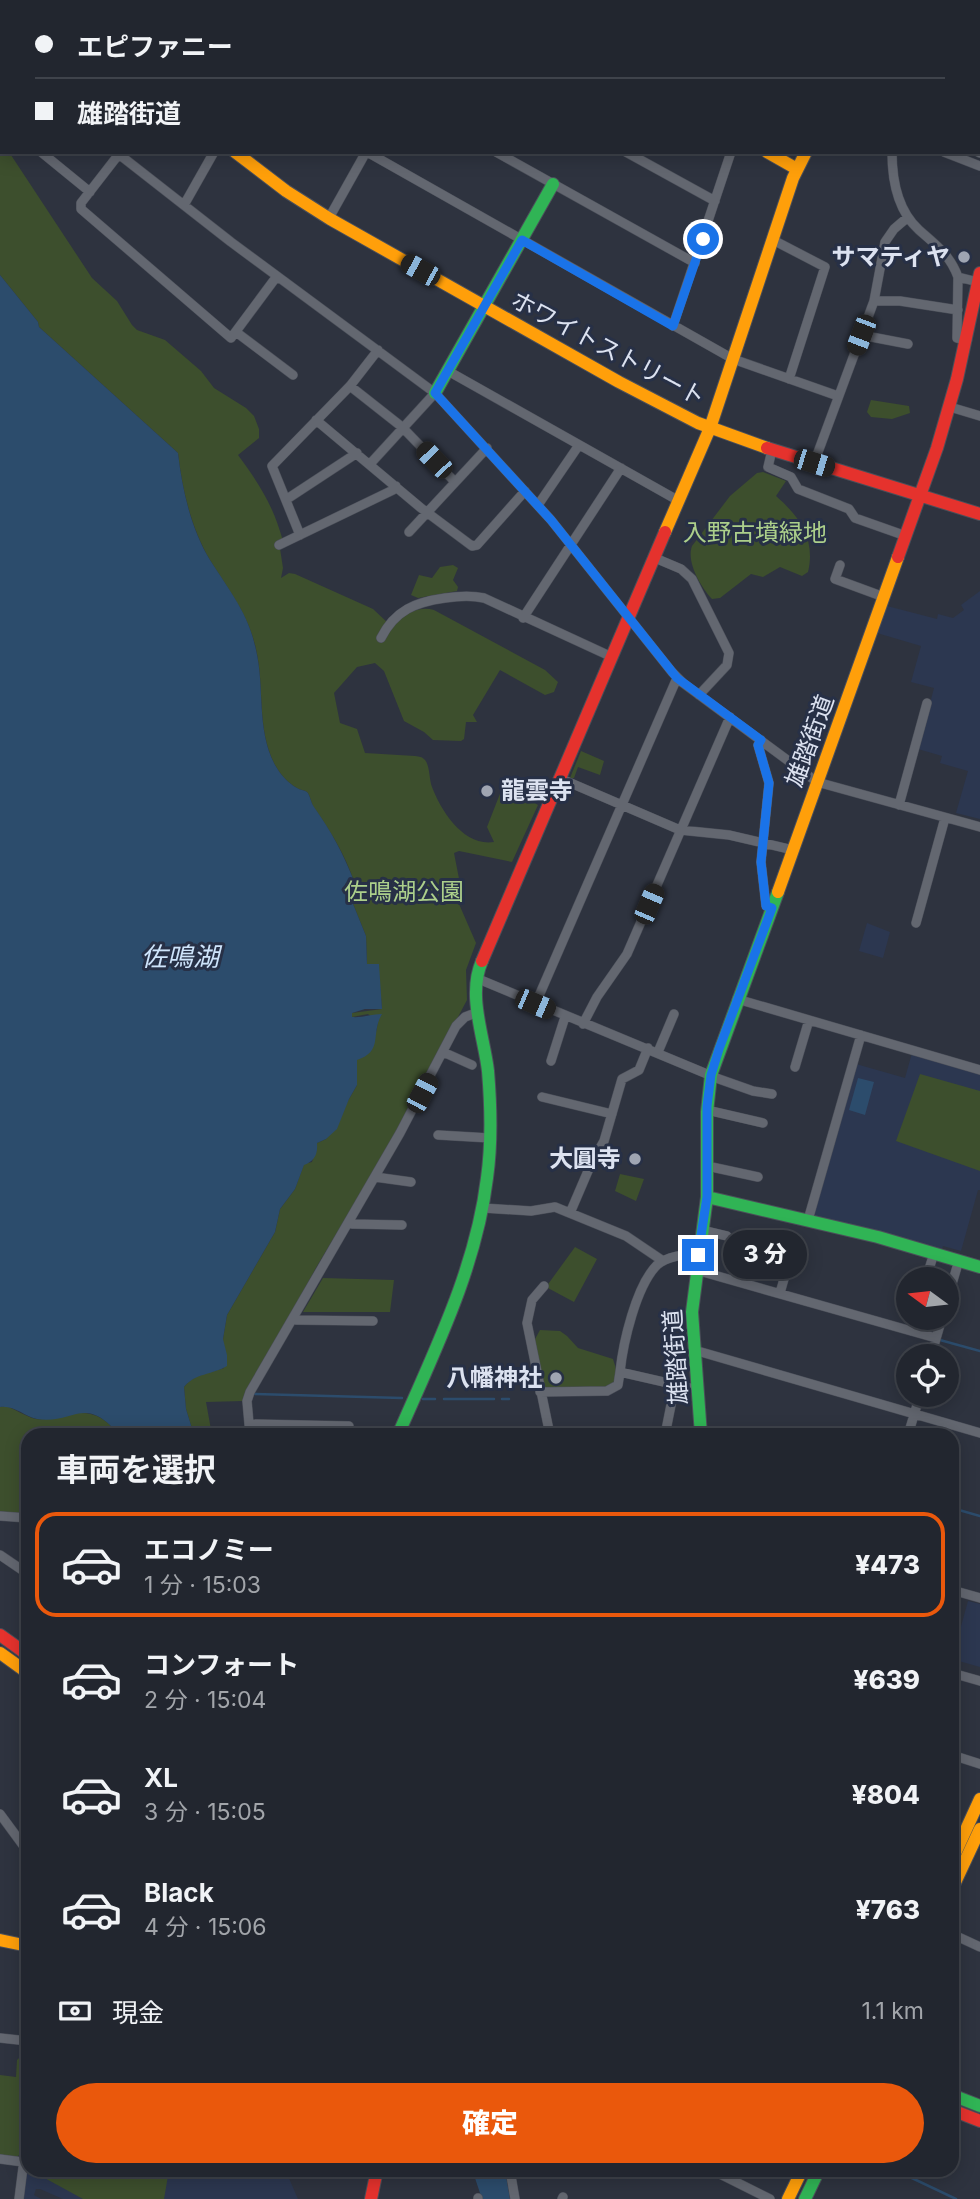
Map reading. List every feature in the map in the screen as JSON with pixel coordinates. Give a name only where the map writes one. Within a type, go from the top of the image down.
[{"type":"street","points":[[43,154],[90,192]]},
{"type":"street","points":[[117,154],[81,203],[81,209],[231,338],[277,276]]},
{"type":"street","points":[[119,154],[435,393],[538,505],[677,678],[817,782],[980,827]]},
{"type":"street","points":[[184,205],[213,154]]},
{"type":"street","name":"ホワイトストリート","points":[[238,154],[286,191],[329,218],[630,389],[710,428],[772,450],[980,514]]},
{"type":"street","points":[[329,218],[366,154]]},
{"type":"street","points":[[371,154],[733,359],[838,396]]},
{"type":"street","points":[[630,154],[716,201]]},
{"type":"street","points":[[673,326],[730,154]]},
{"type":"street","points":[[771,154],[797,169]]},
{"type":"street","points":[[401,1428],[464,1279],[483,1208],[490,1139],[488,1076],[478,1012],[476,978],[481,961],[710,428],[797,169],[805,154]]},
{"type":"street","points":[[892,154],[896,189],[908,217],[944,252],[958,277],[957,338],[967,340]]},
{"type":"street","points":[[949,154],[980,166]]},
{"type":"street","points":[[507,155],[553,184],[695,263]]},
{"type":"street","points":[[370,464],[435,393],[553,184]]},
{"type":"street","points":[[814,463],[874,301],[885,242],[894,229],[908,217]]},
{"type":"street","points":[[773,240],[825,267],[789,379]]},
{"type":"street","points":[[958,277],[979,278]]},
{"type":"street","name":"雄踏街道","points":[[701,1428],[692,1312],[707,1197],[707,1110],[711,1075],[950,407],[979,278]]},
{"type":"street","points":[[874,301],[894,300],[958,310]]},
{"type":"street","points":[[236,332],[293,374]]},
{"type":"street","points":[[861,335],[908,344]]},
{"type":"street","points":[[300,535],[272,466],[350,386],[378,350]]},
{"type":"street","points":[[448,371],[679,501]]},
{"type":"street","points":[[350,386],[402,428],[455,482]]},
{"type":"street","points":[[950,407],[980,416]]},
{"type":"street","points":[[316,420],[472,546],[477,545],[525,491]]},
{"type":"street","points":[[538,505],[579,445]]},
{"type":"street","points":[[410,533],[487,448]]},
{"type":"street","points":[[772,450],[768,467],[792,477],[798,489],[849,509],[855,518],[906,536]]},
{"type":"street","points":[[287,499],[357,453]]},
{"type":"street","points":[[523,618],[621,468]]},
{"type":"street","points":[[279,545],[393,490],[396,486]]},
{"type":"street","points":[[655,558],[681,569],[692,579],[729,653],[727,665],[699,695]]},
{"type":"street","points":[[840,565],[835,579],[884,597]]},
{"type":"street","points":[[382,638],[393,619],[410,607],[432,600],[460,596],[484,598],[611,657]]},
{"type":"street","points":[[535,1004],[677,678]]},
{"type":"street","points":[[899,805],[927,703]]},
{"type":"street","points":[[583,1024],[604,987],[625,959],[730,717]]},
{"type":"street","points":[[761,740],[758,745],[769,783],[762,841],[763,890],[766,906],[772,908]]},
{"type":"street","points":[[559,778],[680,830],[762,841],[793,850]]},
{"type":"street","points":[[916,923],[945,818]]},
{"type":"street","points":[[476,978],[711,1075],[753,1091],[772,1094]]},
{"type":"street","points":[[737,999],[980,1070]]},
{"type":"street","points":[[249,1428],[248,1395],[375,1177],[460,1021],[478,1012]]},
{"type":"street","points":[[658,1052],[674,1014]]},
{"type":"street","points":[[551,1061],[565,1017]]},
{"type":"street","points":[[795,1067],[809,1020]]},
{"type":"street","points":[[808,1220],[861,1035]]},
{"type":"street","points":[[570,1213],[604,1141],[622,1079],[625,1075],[639,1070],[648,1048]]},
{"type":"street","points":[[443,1052],[472,1065]]},
{"type":"street","points":[[542,1097],[612,1114]]},
{"type":"street","points":[[707,1110],[763,1123]]},
{"type":"street","points":[[438,1135],[490,1139]]},
{"type":"street","points":[[707,1166],[758,1177]]},
{"type":"street","points":[[375,1177],[411,1182]]},
{"type":"street","points":[[707,1197],[894,1241],[980,1267]]},
{"type":"street","points":[[483,1208],[531,1210],[548,1207],[570,1213],[626,1236],[663,1261]]},
{"type":"street","points":[[349,1222],[402,1225]]},
{"type":"street","points":[[702,1230],[727,1236]]},
{"type":"street","points":[[929,1267],[933,1253]]},
{"type":"street","points":[[540,1392],[607,1391],[618,1385],[622,1349],[634,1310],[655,1267],[663,1261],[690,1254],[698,1255]]},
{"type":"street","points":[[780,1293],[790,1258]]},
{"type":"street","points":[[957,1267],[959,1260]]},
{"type":"street","points":[[696,1270],[936,1338]]},
{"type":"street","points":[[544,1286],[532,1300],[527,1315],[548,1428]]},
{"type":"street","points":[[293,1318],[373,1321]]},
{"type":"street","points":[[934,1344],[938,1330]]},
{"type":"street","points":[[694,1353],[701,1352],[980,1433]]},
{"type":"street","points":[[620,1372],[698,1388]]},
{"type":"street","points":[[666,1428],[675,1385]]},
{"type":"street","points":[[910,1428],[916,1407]]},
{"type":"street","points":[[249,1424],[349,1426]]},
{"type":"street","points":[[0,1516],[21,1518]]},
{"type":"street","points":[[0,1555],[21,1569]]},
{"type":"street","points":[[959,1592],[980,1598]]},
{"type":"street","points":[[0,1635],[21,1650]]},
{"type":"street","points":[[0,1653],[21,1668]]},
{"type":"street","points":[[959,1675],[980,1681]]},
{"type":"street","points":[[959,1757],[979,1761]]},
{"type":"street","points":[[959,1845],[980,1799]]},
{"type":"street","points":[[0,1814],[3,1825],[21,1844]]},
{"type":"street","points":[[959,1874],[980,1829]]},
{"type":"street","points":[[959,1937],[980,1947]]},
{"type":"street","points":[[0,1940],[21,1944]]},
{"type":"street","points":[[0,2038],[21,2040]]},
{"type":"street","points":[[959,2098],[980,2106]]},
{"type":"street","points":[[959,2113],[980,2121]]},
{"type":"street","points":[[0,2159],[21,2162]]},
{"type":"street","points":[[19,2199],[21,2177]]},
{"type":"street","points":[[371,2199],[376,2177]]},
{"type":"street","points":[[511,2177],[515,2199]]},
{"type":"street","points":[[730,2177],[770,2199]]},
{"type":"street","points":[[788,2199],[799,2177]]},
{"type":"street","points":[[804,2199],[815,2177]]},
{"type":"shaded area","points":[[980,591],[980,819],[956,813],[968,771],[940,763],[942,756],[918,749],[934,688],[911,682],[921,646],[877,633],[887,606],[937,619],[938,614],[953,618],[964,610],[961,605]]},
{"type":"shaded area","points":[[867,923],[890,932],[883,958],[859,951]]},
{"type":"shaded area","points":[[912,1053],[980,1072],[980,1190],[961,1251],[943,1246],[942,1249],[813,1216],[856,1064],[905,1078]]},
{"type":"shaded area","points":[[968,1601],[980,1604],[980,1667],[959,1661],[959,1634]]},
{"type":"shaded area","points":[[26,2177],[288,2177],[298,2199],[63,2199],[36,2189],[34,2195],[41,2199],[23,2199]]},
{"type":"green space","name":"佐鳴湖公園","points":[[0,154],[10,154],[92,278],[117,301],[132,325],[137,330],[165,340],[201,371],[214,388],[254,416],[259,438],[238,455],[265,496],[279,528],[283,541],[279,542],[283,568],[281,578],[289,573],[295,574],[373,609],[389,624],[416,610],[434,610],[545,670],[558,682],[554,692],[545,695],[500,670],[473,715],[477,722],[466,722],[464,739],[461,741],[433,740],[404,721],[384,671],[375,663],[357,667],[334,693],[340,723],[357,729],[365,753],[415,756],[425,760],[432,787],[441,806],[455,825],[473,839],[494,842],[487,827],[503,786],[532,795],[530,800],[538,805],[512,862],[459,851],[454,853],[463,899],[459,904],[476,943],[466,970],[467,1000],[397,1132],[317,1266],[243,1401],[206,1402],[211,1428],[192,1428],[186,1409],[184,1387],[197,1377],[224,1368],[223,1339],[227,1315],[275,1232],[280,1209],[295,1189],[304,1164],[312,1162],[317,1143],[326,1139],[357,1085],[357,1059],[376,1032],[378,1022],[368,1014],[352,1017],[352,1013],[382,1009],[378,964],[367,964],[366,936],[345,884],[354,881],[341,851],[308,793],[284,778],[269,751],[263,722],[259,664],[253,637],[243,614],[198,535],[185,494],[178,453],[39,327],[38,322],[0,275]]},
{"type":"green space","points":[[871,400],[909,406],[910,413],[892,419],[871,417],[867,412]]},
{"type":"green space","name":"入野古墳緑地","points":[[763,472],[786,481],[776,496],[804,529],[810,549],[808,572],[802,576],[780,567],[763,577],[751,574],[720,598],[712,599],[703,588],[693,567],[692,546],[730,496],[757,473]]},
{"type":"green space","points":[[453,565],[458,568],[453,580],[458,587],[457,591],[418,598],[411,595],[419,575],[432,578],[440,567]]},
{"type":"green space","points":[[581,751],[604,761],[600,775],[578,767],[574,778],[570,778]]},
{"type":"green space","points":[[920,1074],[980,1091],[980,1171],[896,1141]]},
{"type":"green space","points":[[620,1174],[644,1179],[636,1201],[615,1191]]},
{"type":"green space","points":[[575,1247],[597,1259],[574,1302],[546,1287]]},
{"type":"green space","points":[[323,1278],[394,1280],[390,1312],[303,1312]]},
{"type":"green space","points":[[540,1330],[560,1331],[578,1348],[613,1359],[617,1372],[612,1387],[544,1387],[534,1341]]},
{"type":"green space","points":[[5,1406],[36,1419],[86,1413],[99,1417],[113,1428],[21,1428],[21,1514],[0,1512],[0,1407]]},
{"type":"green space","points":[[20,2057],[21,2146],[17,2157],[0,2155],[0,2075],[16,2077],[17,2060]]},
{"type":"green space","points":[[43,2177],[168,2177],[164,2199],[83,2199]]},
{"type":"water","name":"佐鳴湖","points":[[0,275],[38,322],[39,327],[178,453],[185,495],[203,548],[237,603],[253,637],[259,664],[263,723],[269,751],[284,778],[308,793],[354,881],[345,884],[366,936],[367,964],[379,964],[382,1009],[365,1009],[352,1013],[352,1017],[382,1014],[374,1047],[371,1052],[357,1060],[357,1085],[337,1129],[317,1143],[315,1157],[304,1165],[295,1189],[280,1209],[275,1232],[227,1315],[223,1339],[227,1366],[193,1379],[184,1387],[186,1409],[192,1428],[113,1428],[107,1422],[88,1413],[49,1420],[37,1419],[10,1408],[0,1407]]},
{"type":"water","points":[[858,1078],[874,1082],[865,1115],[849,1110]]},
{"type":"water","points":[[506,2177],[510,2199],[482,2199],[475,2178]]},
{"type":"waterway","points":[[940,1340],[980,1351]]},
{"type":"waterway","points":[[255,1394],[402,1398]]},
{"type":"waterway","points":[[423,1399],[435,1399]]},
{"type":"waterway","points":[[444,1399],[494,1399]]},
{"type":"waterway","points":[[502,1399],[509,1399]]},
{"type":"waterway","points":[[959,1510],[980,1516]]},
{"type":"waterway","points":[[910,2177],[956,2199]]},
{"type":"traffic: fast","points":[[435,393],[553,184]]},
{"type":"traffic: fast","points":[[700,1428],[692,1312],[707,1197],[707,1112],[711,1075],[778,892]]},
{"type":"traffic: fast","points":[[401,1428],[452,1310],[474,1245],[481,1212],[489,1165],[490,1125],[488,1071],[476,1002],[482,961]]},
{"type":"traffic: fast","points":[[707,1197],[878,1237],[980,1267]]},
{"type":"traffic: fast","points":[[959,2098],[980,2106]]},
{"type":"traffic: fast","points":[[805,2199],[816,2177]]},
{"type":"traffic: slow","points":[[238,154],[286,191],[330,219],[619,382],[698,423],[767,448]]},
{"type":"traffic: slow","points":[[771,154],[797,169]]},
{"type":"traffic: slow","points":[[665,532],[710,428],[793,178],[805,154]]},
{"type":"traffic: slow","points":[[778,892],[898,557]]},
{"type":"traffic: slow","points":[[0,1653],[21,1668]]},
{"type":"traffic: slow","points":[[959,1845],[980,1799]]},
{"type":"traffic: slow","points":[[959,1874],[980,1829]]},
{"type":"traffic: slow","points":[[0,1940],[21,1944]]},
{"type":"traffic: slow","points":[[788,2199],[799,2177]]},
{"type":"traffic: jam","points":[[898,557],[937,448],[957,379],[980,273]]},
{"type":"traffic: jam","points":[[767,448],[980,514]]},
{"type":"traffic: jam","points":[[482,961],[665,532]]},
{"type":"traffic: jam","points":[[0,1635],[21,1650]]},
{"type":"traffic: jam","points":[[959,2113],[980,2121]]},
{"type":"traffic: jam","points":[[371,2199],[376,2177]]},
{"type":"place","name":"サマティヤ","points":[[964,257]]},
{"type":"place","name":"龍雲寺","points":[[487,791]]},
{"type":"place","name":"大圓寺","points":[[635,1159]]},
{"type":"place","name":"八幡神社","points":[[556,1378]]},
{"type":"route","points":[[698,1255],[707,1197],[707,1106],[711,1075],[772,908],[766,906],[762,877],[762,841],[769,783],[758,745],[761,740],[677,678],[551,520],[435,393],[522,240],[673,326],[703,239]]}]
